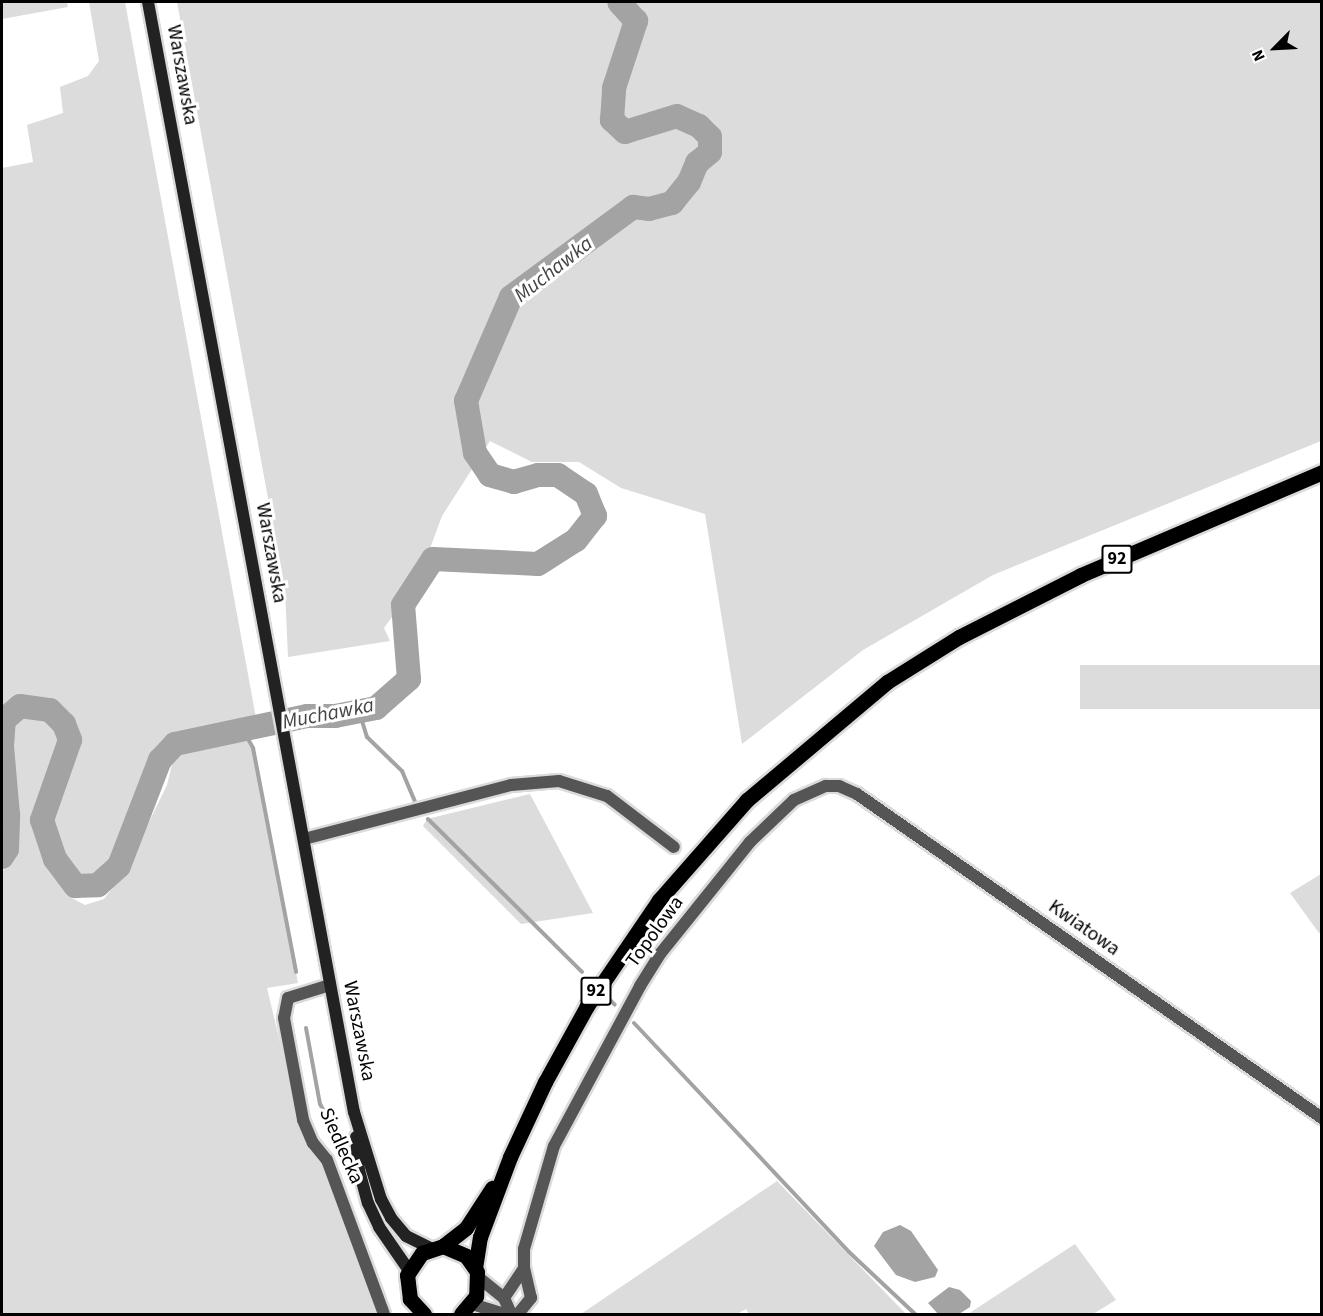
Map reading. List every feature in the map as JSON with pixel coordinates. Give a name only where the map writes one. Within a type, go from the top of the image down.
[{"type":"main road","name":"Warszawska","points":[[148,2],[354,1112],[381,1199],[391,1218],[406,1236],[437,1247]]},
{"type":"main road","name":"92","points":[[408,1269],[417,1256],[437,1247],[466,1228],[510,1157],[570,1035],[638,929],[717,831],[813,741],[887,682],[990,620],[1081,575],[1322,472]]},
{"type":"main road","name":"Warszawska","points":[[354,1112],[358,1170],[368,1203],[379,1227],[408,1269]]},
{"type":"main road","name":"92","points":[[464,1312],[477,1272],[478,1243],[510,1157]]},
{"type":"main road","points":[[437,1247],[462,1253],[477,1272]]},
{"type":"main road","points":[[408,1269],[407,1293],[424,1314]]},
{"type":"street","points":[[304,838],[511,785],[559,781],[607,796],[674,847]]},
{"type":"street","name":"Kwiatowa","points":[[818,788],[839,786],[857,794],[1322,1118]]},
{"type":"street","name":"Topolowa","points":[[518,1314],[531,1298],[524,1268],[524,1249],[554,1146],[640,986],[660,954],[750,842],[794,800],[818,788]]},
{"type":"street","name":"Siedlecka","points":[[330,985],[288,998],[284,1018],[303,1120],[313,1143],[327,1160],[384,1314]]},
{"type":"street","name":"Topolowa","points":[[504,1298],[524,1268]]},
{"type":"street","points":[[477,1272],[504,1298],[511,1314]]},
{"type":"street","points":[[464,1312],[505,1314]]},
{"type":"shaded area","points":[[2,2],[67,2],[68,7],[2,19]]},
{"type":"shaded area","points":[[89,2],[125,2],[256,718],[171,740],[158,753],[142,785],[110,866],[80,881],[64,864],[50,828],[61,780],[75,744],[71,720],[50,701],[18,701],[2,720],[2,168],[33,162],[27,125],[63,113],[60,87],[88,76],[99,61]]},
{"type":"shaded area","points":[[177,2],[1321,2],[1321,441],[993,575],[863,650],[742,744],[705,514],[621,488],[579,462],[532,462],[490,441],[442,516],[418,581],[384,628],[390,641],[288,657],[285,591]]},
{"type":"shaded area","points":[[1080,665],[1321,665],[1321,709],[1080,709]]},
{"type":"shaded area","points":[[21,713],[51,715],[61,729],[65,743],[37,808],[41,841],[66,895],[85,905],[104,899],[124,873],[167,785],[172,764],[184,749],[244,733],[253,748],[298,983],[267,988],[303,1138],[322,1167],[376,1314],[2,1314],[2,872],[10,863],[14,843],[5,744],[12,720]]},
{"type":"shaded area","points":[[530,794],[593,913],[521,924],[423,826],[427,819]]},
{"type":"shaded area","points":[[1321,874],[1322,932],[1319,933],[1290,893]]},
{"type":"shaded area","points":[[777,1181],[906,1314],[749,1314],[746,1309],[737,1314],[581,1314]]},
{"type":"shaded area","points":[[900,1225],[911,1231],[938,1270],[935,1277],[915,1282],[896,1275],[874,1246],[883,1232]]},
{"type":"shaded area","points":[[1075,1244],[1116,1300],[1093,1314],[968,1314]]},
{"type":"shaded area","points":[[949,1287],[960,1290],[971,1301],[970,1307],[959,1314],[938,1314],[928,1303]]},
{"type":"waterway","name":"Muchawka","points":[[2,857],[7,849],[8,815],[2,746],[4,720],[20,706],[50,710],[64,724],[70,740],[42,820],[55,859],[75,886],[98,885],[119,866],[160,760],[175,744],[307,716],[335,716],[376,708],[409,679],[403,605],[433,559],[538,564],[576,540],[595,516],[586,494],[558,475],[538,475],[514,482],[490,475],[475,453],[466,401],[511,297],[633,207],[649,209],[672,203],[689,182],[697,163],[710,152],[710,137],[699,126],[677,116],[625,132],[612,120],[614,88],[636,21],[619,2]]},
{"type":"waterway","points":[[359,711],[367,737],[402,771],[415,801]]},
{"type":"waterway","points":[[242,728],[253,748],[296,972]]},
{"type":"waterway","points":[[428,819],[582,972]]},
{"type":"waterway","points":[[609,999],[615,1005]]},
{"type":"waterway","points":[[634,1023],[849,1252],[915,1314]]},
{"type":"waterway","points":[[306,1028],[320,1104],[326,1115]]}]
